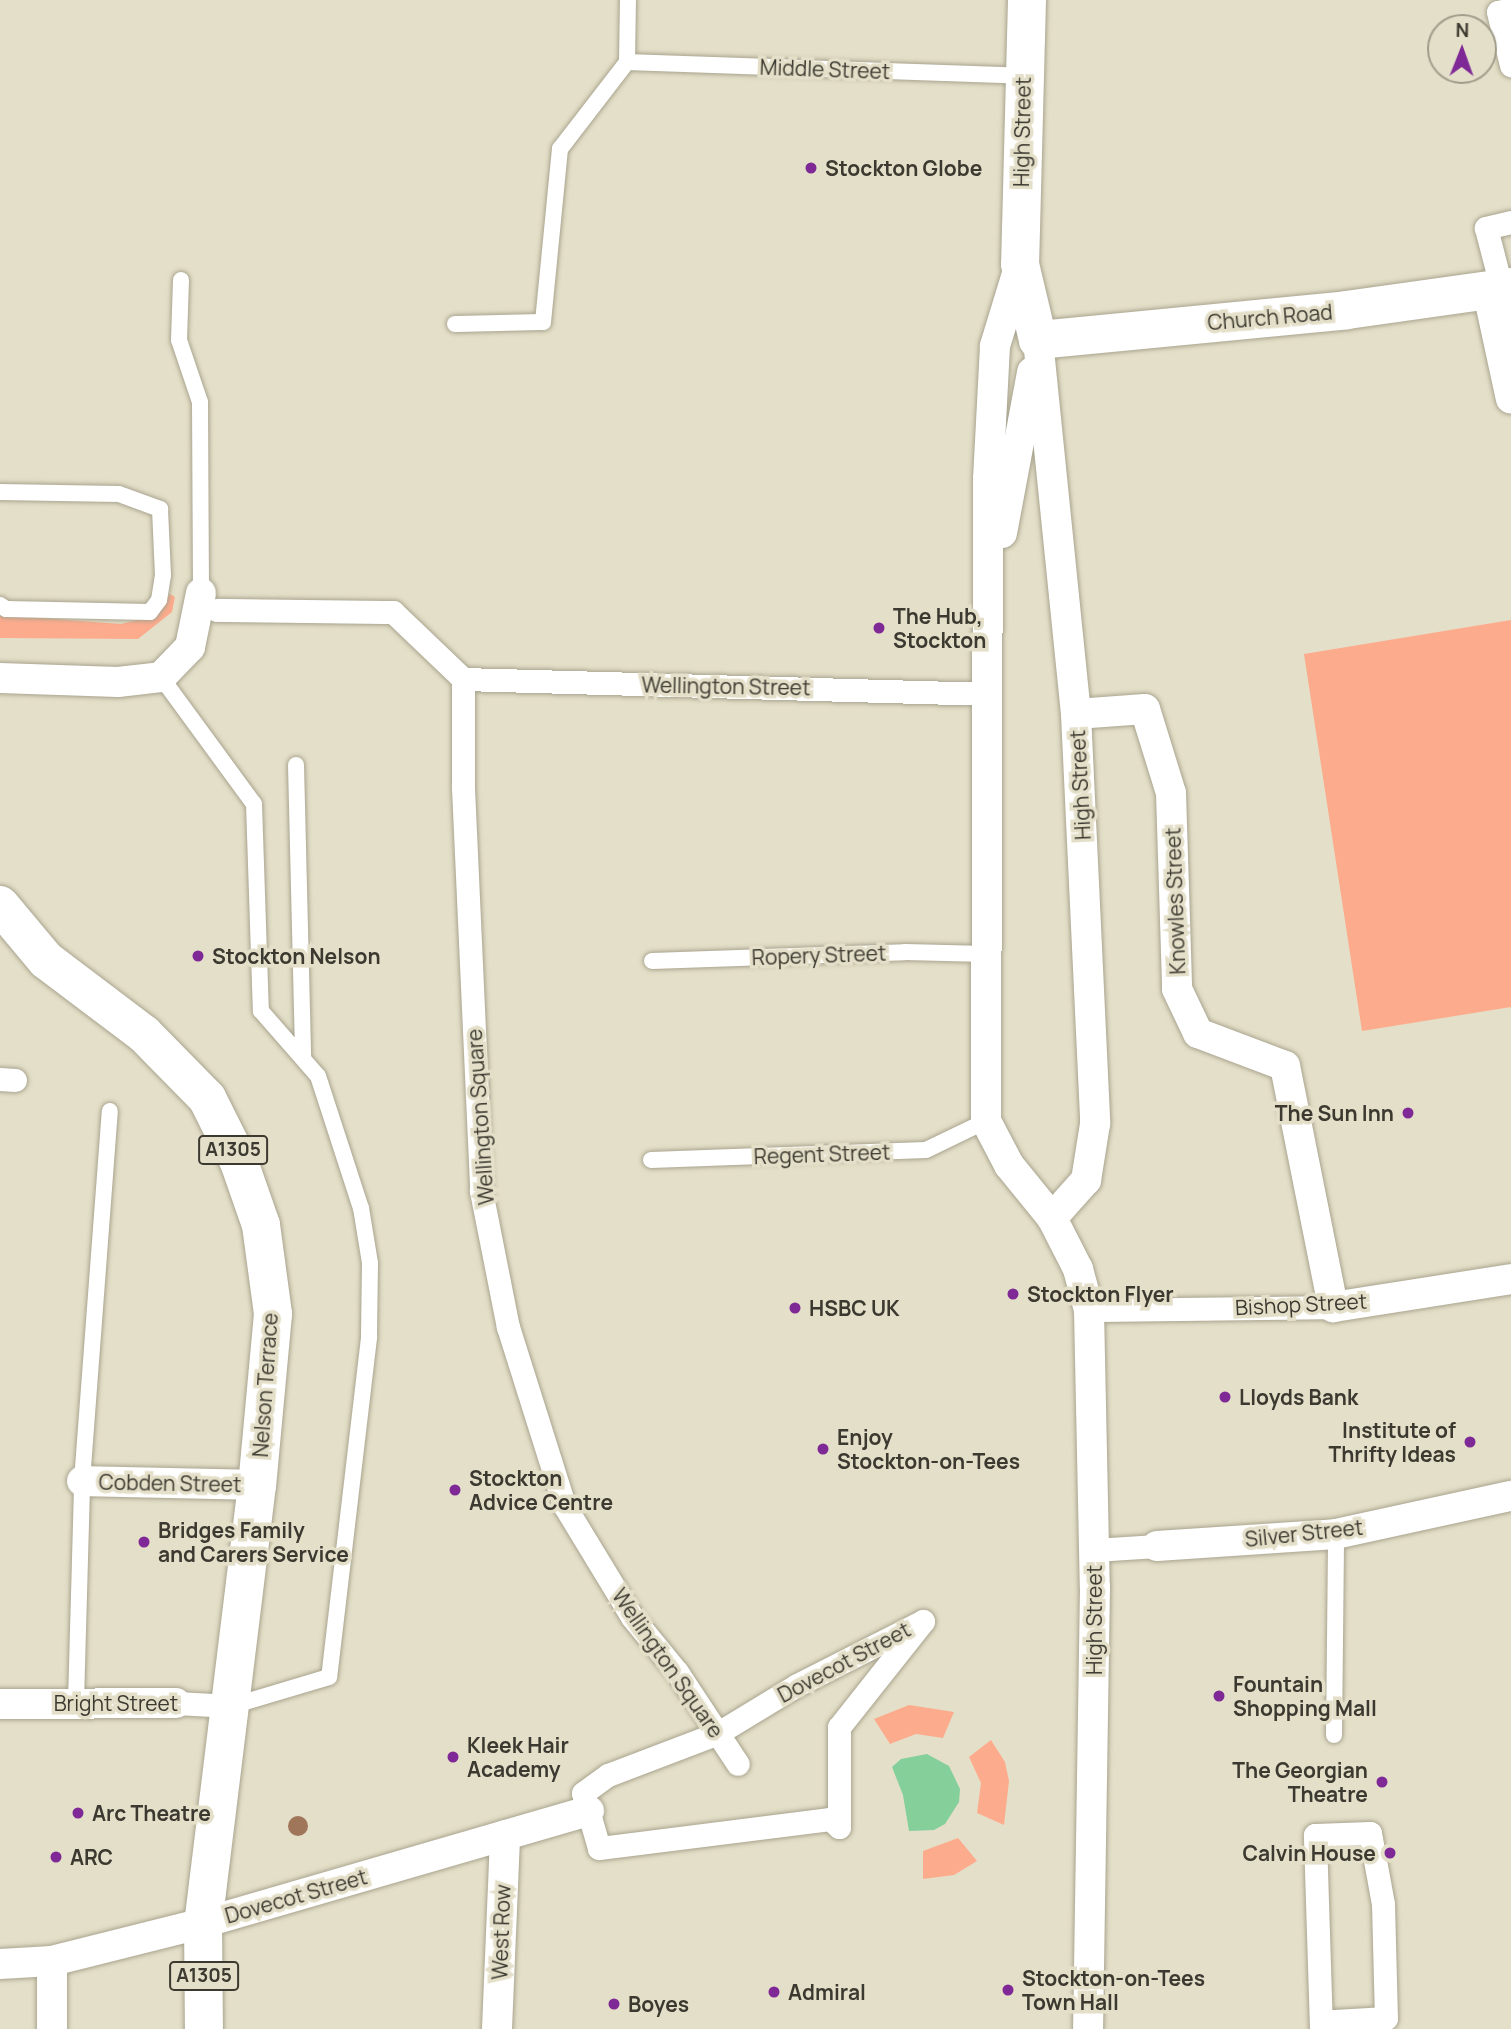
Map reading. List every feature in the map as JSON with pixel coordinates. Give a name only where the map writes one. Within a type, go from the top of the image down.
[{"type":"main road","name":"High Street","points":[[1027,0],[1020,264],[1038,340]]},
{"type":"main road","name":"Church Road","points":[[1038,340],[1503,299]]},
{"type":"main road","name":"Nelson Terrace","points":[[0,905],[46,960],[144,1034],[207,1098],[239,1162],[261,1225],[273,1314],[232,1706],[203,1923]]},
{"type":"main road","name":"A1305","points":[[203,1923],[204,2029]]},
{"type":"street","points":[[1511,9],[1498,12],[1511,65]]},
{"type":"street","points":[[1511,222],[1486,228],[1503,299],[1511,399]]},
{"type":"street","name":"High Street","points":[[1020,264],[995,346],[988,478],[990,595],[986,1122],[1009,1166],[1052,1218],[1078,1269],[1089,1310],[1094,1550],[1088,2029]]},
{"type":"street","name":"High Street","points":[[990,595],[1038,340]]},
{"type":"street","name":"High Street","points":[[1038,340],[1076,714],[1095,1124],[1086,1180],[1052,1218]]},
{"type":"street","points":[[0,678],[118,682],[161,677],[190,647],[209,602],[393,612],[463,679]]},
{"type":"street","name":"Wellington Street","points":[[463,679],[989,694]]},
{"type":"street","name":"Wellington Square","points":[[463,679],[463,788],[481,1191],[509,1326],[564,1505],[632,1617],[677,1672],[738,1764]]},
{"type":"street","name":"Knowles Street","points":[[1076,714],[1145,709],[1171,793],[1177,989],[1198,1033],[1285,1066],[1333,1307]]},
{"type":"street","name":"Bishop Street","points":[[1089,1310],[1333,1307],[1511,1279]]},
{"type":"street","name":"Cobden Street","points":[[82,1481],[257,1485]]},
{"type":"street","name":"Silver Street","points":[[1094,1550],[1336,1534],[1511,1496]]},
{"type":"street","name":"Dovecot Street","points":[[923,1620],[839,1727],[839,1827],[830,1819],[599,1847],[583,1793],[608,1775],[718,1733],[797,1685],[923,1620]]},
{"type":"street","name":"Bright Street","points":[[0,1704],[76,1702],[232,1706]]},
{"type":"street","name":"Dovecot Street","points":[[0,1964],[52,1961],[203,1923],[589,1811]]},
{"type":"street","points":[[1321,2029],[1315,1835],[1370,1833],[1383,1904],[1386,2018],[1334,2021],[1334,2029]]},
{"type":"street","name":"West Row","points":[[497,2029],[505,1835]]},
{"type":"street","points":[[52,1961],[52,2029]]},
{"type":"lane","points":[[455,324],[543,323],[560,149],[627,62],[628,0]]},
{"type":"lane","name":"Middle Street","points":[[627,62],[1023,76]]},
{"type":"lane","points":[[181,280],[179,340],[200,402],[209,602]]},
{"type":"lane","points":[[0,492],[119,494],[160,509],[163,575],[159,600],[150,612],[6,609],[0,605]]},
{"type":"lane","points":[[161,677],[254,804],[261,1011],[318,1076],[337,1125],[361,1208],[370,1263],[369,1338],[329,1677],[232,1706]]},
{"type":"lane","points":[[296,765],[303,1056]]},
{"type":"lane","name":"Ropery Street","points":[[652,961],[905,952],[986,954]]},
{"type":"lane","points":[[76,1702],[82,1481],[110,1111]]},
{"type":"lane","name":"Regent Street","points":[[651,1160],[926,1150],[986,1122]]},
{"type":"lane","points":[[1334,1735],[1336,1534]]},
{"type":"shaded area","points":[[170,594],[175,597],[172,612],[138,639],[0,638],[0,615],[121,624],[157,615]]},
{"type":"shaded area","points":[[1511,620],[1511,1007],[1362,1031],[1304,654]]},
{"type":"shaded area","points":[[909,1705],[954,1712],[943,1738],[916,1734],[890,1744],[874,1719]]},
{"type":"shaded area","points":[[991,1740],[1005,1762],[1009,1781],[1004,1825],[977,1813],[981,1783],[969,1757]]},
{"type":"shaded area","points":[[927,1754],[949,1766],[960,1789],[959,1802],[945,1824],[934,1830],[909,1831],[903,1795],[892,1767],[901,1759]]},
{"type":"shaded area","points":[[958,1838],[977,1861],[954,1875],[923,1879],[923,1851]]},
{"type":"place","name":"Stockton Globe","points":[[811,168]]},
{"type":"place","name":"The Hub, Stockton","points":[[879,628]]},
{"type":"place","name":"Stockton Nelson","points":[[198,956]]},
{"type":"place","name":"The Sun Inn","points":[[1408,1113]]},
{"type":"place","name":"Stockton Flyer","points":[[1013,1294]]},
{"type":"place","name":"HSBC UK","points":[[795,1308]]},
{"type":"place","name":"Lloyds Bank","points":[[1225,1397]]},
{"type":"place","name":"Institute of Thrifty Ideas","points":[[1470,1442]]},
{"type":"place","name":"Enjoy Stockton-on-Tees","points":[[823,1449]]},
{"type":"place","name":"Stockton Advice Centre","points":[[455,1490]]},
{"type":"place","name":"Bridges Family and Carers Service","points":[[144,1542]]},
{"type":"place","name":"Fountain Shopping Mall","points":[[1219,1696]]},
{"type":"place","name":"Kleek Hair Academy","points":[[453,1757]]},
{"type":"place","name":"The Georgian Theatre","points":[[1382,1782]]},
{"type":"place","name":"Arc Theatre","points":[[78,1813]]},
{"type":"place","name":"Calvin House","points":[[1390,1853]]},
{"type":"place","name":"ARC","points":[[56,1857]]},
{"type":"place","name":"Stockton-on-Tees Town Hall","points":[[1008,1990]]},
{"type":"place","name":"Admiral","points":[[774,1992]]},
{"type":"place","name":"Boyes","points":[[614,2004]]}]
